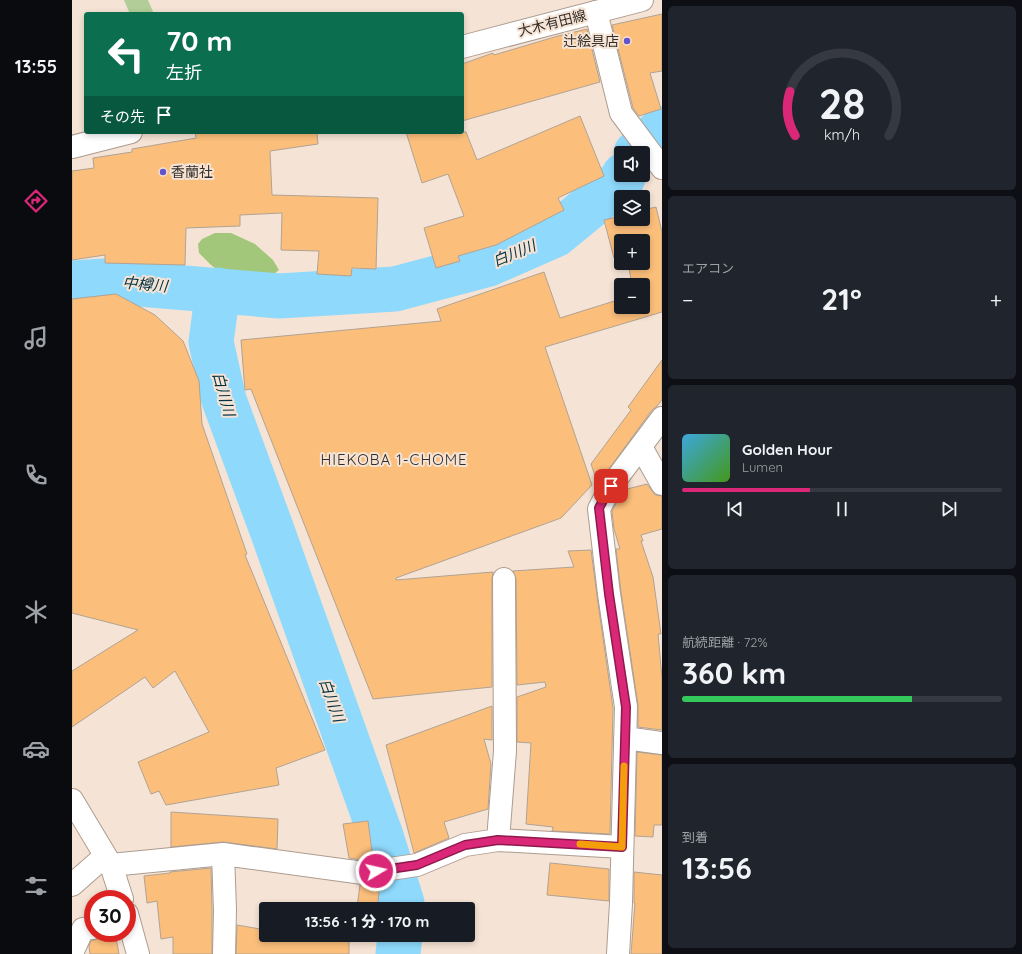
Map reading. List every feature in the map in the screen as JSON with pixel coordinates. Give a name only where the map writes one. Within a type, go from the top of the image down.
[{"type":"street","name":"大木有田線","points":[[464,46],[642,0]]},
{"type":"street","points":[[596,12],[621,113],[661,166]]},
{"type":"street","points":[[72,147],[123,134]]},
{"type":"street","points":[[618,954],[622,903],[626,707],[609,594],[599,508],[611,486],[662,418]]},
{"type":"street","points":[[641,447],[662,484]]},
{"type":"street","points":[[498,840],[505,751],[504,579]]},
{"type":"street","points":[[625,738],[662,743]]},
{"type":"street","points":[[72,800],[108,861],[119,890]]},
{"type":"street","points":[[72,885],[108,861],[223,854],[363,873],[417,865],[465,845],[498,840],[622,847]]},
{"type":"street","points":[[223,854],[225,910],[224,954]]},
{"type":"street","points":[[72,953],[84,929]]},
{"type":"street","points":[[135,942],[138,954]]},
{"type":"green space","points":[[124,0],[148,0],[153,12],[129,12]]},
{"type":"green space","points":[[215,233],[231,233],[255,244],[273,260],[279,270],[271,276],[220,272],[199,253],[198,244],[202,239]]},
{"type":"building","points":[[662,14],[662,71],[650,73],[661,109],[639,116],[633,108],[612,25]]},
{"type":"building","points":[[587,29],[600,82],[464,120],[464,63],[493,53],[494,55]]},
{"type":"building","points":[[580,116],[604,176],[558,198],[564,210],[496,245],[458,256],[460,261],[436,268],[424,228],[464,216],[448,174],[422,183],[407,134],[464,134],[464,132],[466,132],[477,160]]},
{"type":"building","points":[[195,134],[317,134],[318,144],[270,151],[272,195],[378,198],[376,269],[352,268],[351,276],[317,274],[319,251],[281,250],[282,213],[240,215],[240,226],[186,228],[185,265],[105,263],[105,255],[72,260],[72,171],[94,168],[93,158],[132,152],[132,149],[196,138]]},
{"type":"building","points":[[656,207],[662,232],[662,312],[545,347],[592,485],[561,518],[396,578],[396,580],[493,572],[492,687],[373,699],[251,389],[245,390],[241,340],[441,321],[437,309],[544,272],[560,318],[614,301],[614,314],[650,314],[650,278],[631,278],[629,270],[650,270],[650,234],[614,234],[614,258],[604,220],[614,218],[614,226],[650,226],[650,208]]},
{"type":"building","points":[[116,294],[155,315],[183,341],[199,381],[202,424],[247,554],[245,555],[325,750],[276,768],[279,785],[166,805],[159,791],[151,794],[138,762],[209,732],[175,671],[153,688],[145,677],[72,727],[72,671],[138,630],[72,613],[72,299]]},
{"type":"building","points":[[662,360],[662,400],[652,410],[598,484],[591,464],[631,410],[628,407]]},
{"type":"building","points":[[647,484],[655,495],[662,496],[662,529],[641,535],[643,541],[641,541],[653,577],[661,634],[658,634],[662,678],[662,730],[638,727],[638,705],[616,549],[620,549],[614,529],[612,511],[623,490]]},
{"type":"building","points":[[591,550],[613,708],[610,834],[552,831],[553,827],[526,824],[531,743],[517,742],[517,697],[546,687],[545,682],[517,685],[516,579],[513,571],[574,567],[568,551]]},
{"type":"building","points":[[492,706],[492,740],[484,739],[491,764],[488,809],[444,822],[449,838],[414,853],[386,745]]},
{"type":"building","points":[[637,752],[662,755],[662,825],[654,825],[653,837],[635,836]]},
{"type":"building","points":[[171,812],[278,819],[277,849],[223,842],[171,847]]},
{"type":"building","points":[[368,821],[373,859],[362,860],[349,858],[343,824]]},
{"type":"building","points":[[550,863],[609,869],[609,901],[547,895]]},
{"type":"building","points":[[211,868],[212,954],[173,954],[173,937],[161,939],[157,901],[147,903],[144,876]]},
{"type":"building","points":[[634,872],[662,875],[662,954],[631,954],[635,903]]},
{"type":"building","points":[[380,883],[378,902],[358,902],[360,885]]},
{"type":"building","points":[[237,925],[259,929],[259,942],[349,942],[349,954],[236,954]]},
{"type":"building","points":[[91,942],[117,942],[119,954],[90,954],[89,946]]},
{"type":"waterway","name":"白川川","points":[[644,146],[662,129]]},
{"type":"waterway","name":"白川川","points":[[72,283],[104,281],[279,296],[395,289],[489,264],[555,235],[620,182]]},
{"type":"waterway","name":"白川川","points":[[218,290],[211,342],[224,400],[381,836],[402,902]]},
{"type":"waterway","name":"白川川","points":[[398,954],[399,942]]},
{"type":"slow traffic","points":[[580,844],[622,847],[624,766]]},
{"type":"place","name":"辻絵具店","points":[[627,41]]},
{"type":"place","name":"香蘭社","points":[[163,172]]},
{"type":"district","name":"HIEKOBA 1-CHOME","points":[[394,459]]},
{"type":"route","points":[[376,871],[417,865],[465,845],[498,840],[622,847],[626,707],[609,594],[599,508],[611,486]]},
{"type":"water label","name":"中樽川","points":[[145,284]]}]
